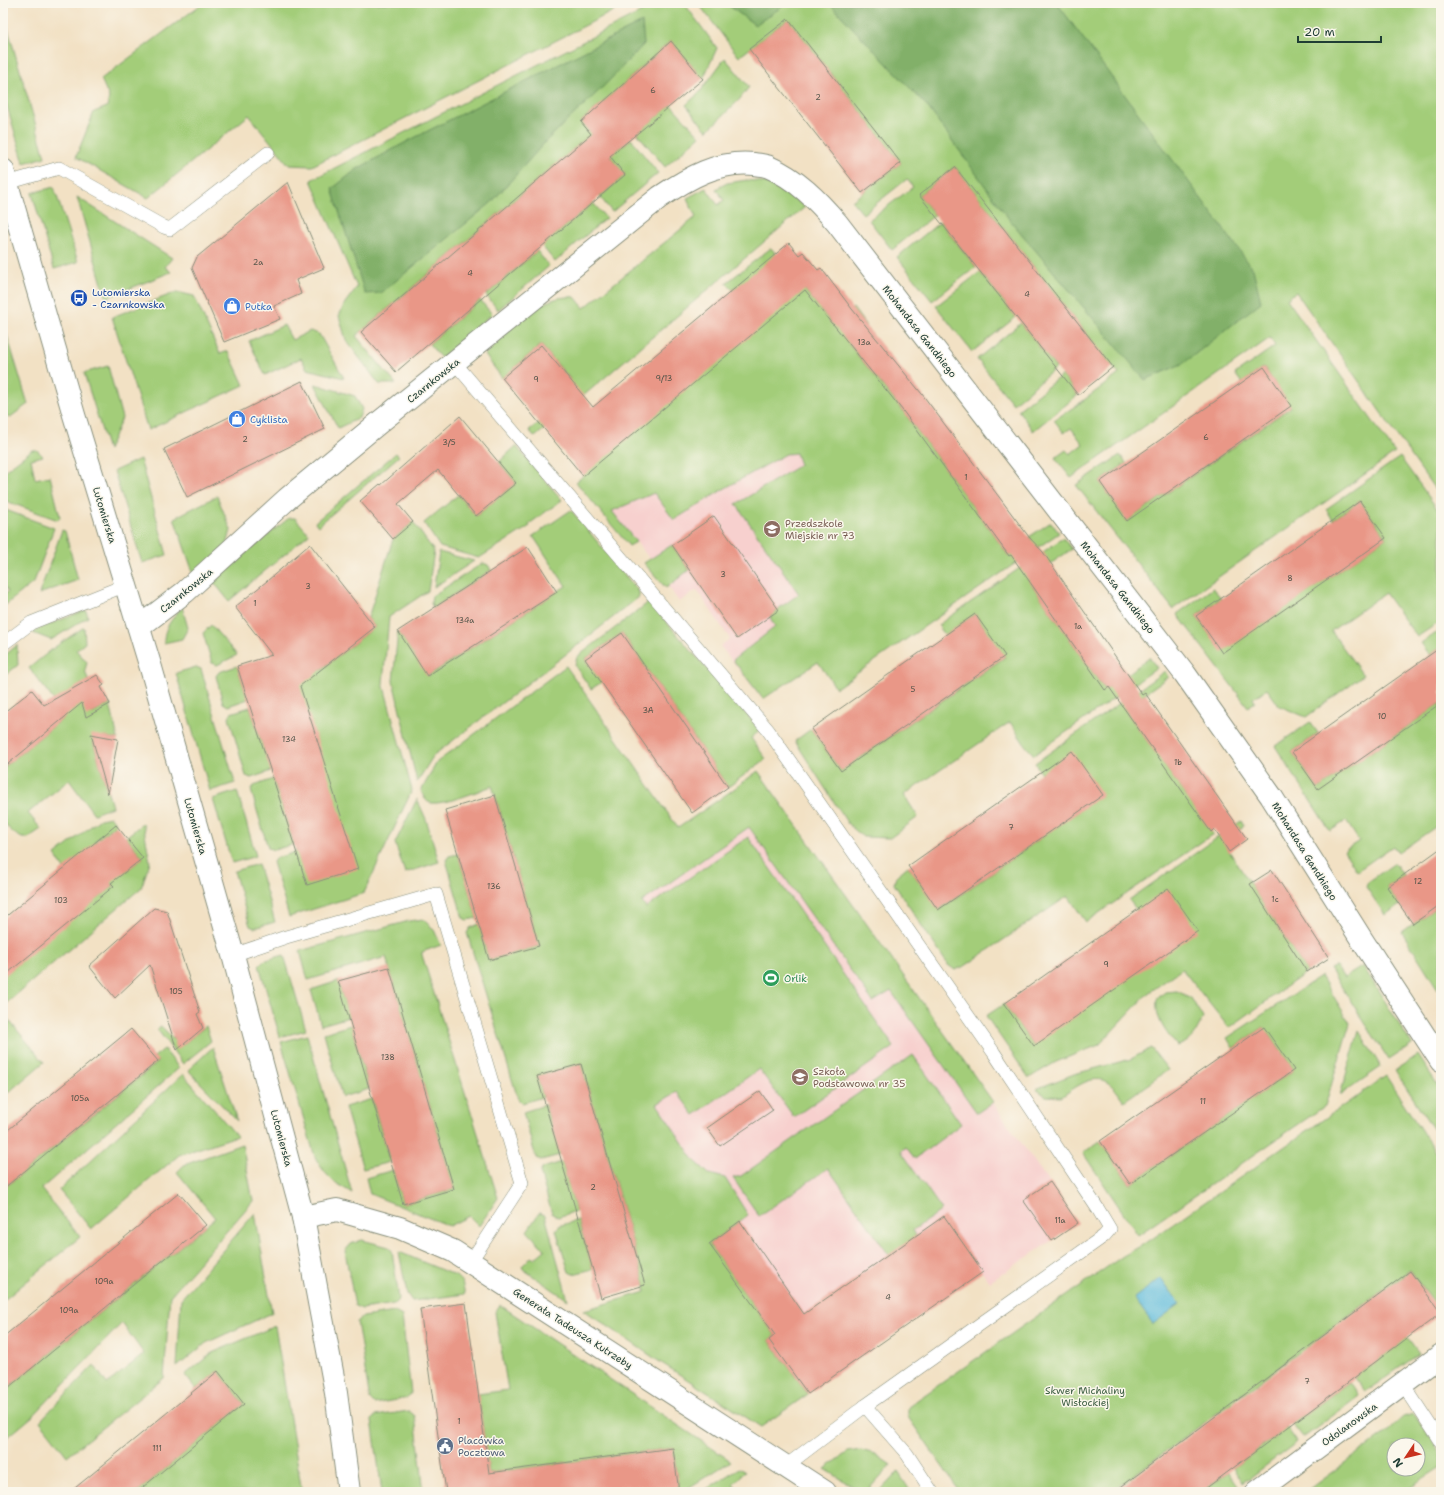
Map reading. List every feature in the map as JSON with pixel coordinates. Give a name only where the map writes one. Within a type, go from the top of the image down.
[{"type":"street","name":"Czarnkowska","points":[[139,627],[185,592],[287,499],[454,362],[660,197],[675,186],[699,174],[716,168],[744,163]]},
{"type":"street","name":"Mohandasa Gandhiego","points":[[744,163],[768,166],[794,180],[817,200],[847,236],[1185,674],[1271,796],[1358,934],[1441,1061]]},
{"type":"street","name":"Lutomierska","points":[[5,176],[74,415],[139,627],[234,955],[303,1217],[336,1393],[349,1492]]},
{"type":"street","name":"Generała Tadeusza Kutrzeby","points":[[303,1217],[337,1210],[344,1211],[400,1228],[453,1251],[471,1261],[825,1492]]},
{"type":"street","name":"Odolanowska","points":[[1257,1492],[1441,1355]]},
{"type":"lane","points":[[5,176],[60,168],[170,229],[268,153]]},
{"type":"lane","points":[[454,362],[768,730],[994,1053],[1110,1229],[1104,1236],[865,1406],[786,1466]]},
{"type":"lane","points":[[3,644],[31,623],[126,585]]},
{"type":"lane","points":[[234,955],[286,937],[436,894],[522,1183],[471,1261]]},
{"type":"lane","points":[[1404,1384],[1441,1442]]},
{"type":"lane","points":[[865,1406],[907,1454],[932,1492]]},
{"type":"shaded area","name":"Przedszkole Miejskie nr 73","points":[[804,366],[818,662],[763,699],[720,646],[730,639],[697,590],[679,602],[650,559],[597,493]]},
{"type":"shaded area","name":"Szkoła Podstawowa nr 35","points":[[758,771],[1078,1223],[990,1282],[983,1272],[768,1422],[574,879],[669,834]]},
{"type":"green space","points":[[203,3],[629,3],[312,166],[289,165],[249,115],[148,198],[76,157],[94,112],[107,107],[109,97],[101,79]]},
{"type":"green space","points":[[659,3],[684,3],[717,48],[703,79],[671,41],[581,122],[591,134],[356,336],[396,384],[379,384],[346,340],[339,316],[345,303],[357,287],[311,180]]},
{"type":"green space","points":[[698,3],[1441,3],[1441,498],[1296,292],[1287,299],[1395,453],[1173,609],[1076,485],[1120,455],[1126,463],[1100,482],[1127,521],[1291,407],[1264,367],[1242,383],[1235,374],[1275,346],[1270,338],[1071,478],[1055,458],[1066,450],[1070,454],[1083,444],[1071,428],[1064,433],[1054,420],[1119,374],[955,167],[919,195],[935,215],[892,250],[869,220],[913,187],[907,179],[863,214],[852,201],[901,163],[788,19],[739,57]]},
{"type":"green space","points":[[725,3],[808,3],[786,4],[755,25]]},
{"type":"green space","points":[[829,3],[1057,3],[1253,269],[1261,302],[1184,363],[1145,380],[1009,219],[927,106]]},
{"type":"green space","points":[[3,12],[45,157],[24,163],[3,93]]},
{"type":"green space","points":[[642,22],[644,44],[605,85],[546,141],[491,203],[381,293],[365,294],[332,189],[357,169],[408,141]]},
{"type":"green space","points":[[725,58],[749,87],[739,100],[707,131],[686,105],[700,92]]},
{"type":"green space","points":[[671,105],[700,136],[665,167],[637,133]]},
{"type":"green space","points":[[631,139],[658,173],[612,212],[600,197],[625,175],[610,156]]},
{"type":"green space","points":[[747,180],[776,184],[805,207],[535,437],[529,430],[539,423],[570,379],[541,345],[502,378],[485,355],[514,325],[536,307],[548,301],[575,297],[584,308],[696,217],[687,198],[706,188],[718,205],[724,200],[716,189],[727,183]]},
{"type":"green space","points":[[54,187],[78,262],[54,269],[32,193]]},
{"type":"green space","points":[[77,197],[172,258],[165,267],[171,272],[106,298]]},
{"type":"green space","points":[[593,203],[606,218],[555,262],[542,246]]},
{"type":"green space","points":[[940,222],[976,267],[932,301],[897,257]]},
{"type":"green space","points":[[771,248],[832,324],[853,308],[867,327],[848,343],[903,411],[1009,556],[1032,540],[1029,537],[1051,522],[1059,533],[836,688],[818,662],[763,699],[733,660],[775,627],[770,617],[779,610],[778,609],[799,594],[736,504],[800,465],[796,453],[786,454],[727,487],[674,520],[654,493],[612,511],[636,542],[629,546],[576,482],[583,476],[746,280],[733,290],[726,283]]},
{"type":"green space","points":[[537,251],[549,266],[498,310],[486,295]]},
{"type":"green space","points":[[980,272],[1016,317],[972,352],[936,306]]},
{"type":"green space","points":[[177,292],[194,296],[220,354],[228,351],[244,385],[148,430],[112,317]]},
{"type":"green space","points":[[480,300],[492,314],[441,358],[429,344]]},
{"type":"green space","points":[[3,322],[28,404],[9,418],[3,410]]},
{"type":"green space","points":[[1021,323],[1056,368],[1013,404],[977,359]]},
{"type":"green space","points":[[284,325],[292,340],[310,331],[319,334],[344,378],[307,369],[301,358],[265,375],[249,341]]},
{"type":"green space","points":[[108,366],[122,418],[108,450],[84,373]]},
{"type":"green space","points":[[1062,375],[1078,395],[1033,431],[1018,410]]},
{"type":"green space","points":[[315,384],[355,396],[362,409],[359,418],[338,428]]},
{"type":"green space","points":[[516,446],[562,500],[529,524],[530,526],[479,558],[440,547],[424,523],[458,495],[476,516],[516,483],[499,462]]},
{"type":"green space","points":[[32,450],[37,450],[43,456],[31,459],[35,479],[50,476],[60,517],[58,520],[3,500],[3,472]]},
{"type":"green space","points":[[396,453],[399,456],[318,526],[315,522]]},
{"type":"green space","points":[[1400,457],[1441,514],[1441,621],[1417,637],[1385,593],[1331,631],[1363,675],[1306,717],[1277,705],[1278,704],[1267,689],[1253,698],[1255,702],[1248,707],[1177,614],[1213,588],[1221,598],[1196,616],[1222,652],[1386,538],[1360,501],[1333,520],[1326,509]]},
{"type":"green space","points":[[140,459],[167,555],[142,563],[114,471]]},
{"type":"green space","points":[[217,496],[231,530],[227,545],[194,575],[174,518]]},
{"type":"green space","points":[[3,509],[54,528],[34,582],[3,607],[3,596],[8,591],[3,585]]},
{"type":"green space","points":[[571,510],[639,592],[639,597],[434,755],[417,782],[393,681],[398,631],[428,676],[566,586],[533,536]]},
{"type":"green space","points":[[289,518],[295,518],[309,534],[229,601],[212,580]]},
{"type":"green space","points":[[413,522],[434,551],[428,591],[389,617],[383,683],[412,790],[364,893],[289,917],[273,862],[276,858],[296,852],[289,650],[318,672],[375,627],[368,618],[393,539]]},
{"type":"green space","points":[[62,530],[65,531],[78,580],[39,594]]},
{"type":"green space","points":[[1063,538],[1072,549],[1028,579],[1105,690],[1149,657],[1157,668],[1034,755],[1025,745],[1010,722],[904,795],[918,817],[890,838],[863,837],[848,824],[795,741],[811,729],[841,771],[1005,657],[975,614],[945,635],[938,625]]},
{"type":"green space","points":[[672,545],[689,570],[666,588],[644,563]]},
{"type":"green space","points":[[439,552],[474,561],[434,587]]},
{"type":"green space","points":[[483,563],[488,565],[491,570],[433,608],[431,603],[432,596]]},
{"type":"green space","points":[[649,602],[760,730],[751,738],[766,759],[728,787],[622,633],[585,659],[602,682],[591,689],[575,666],[577,657]]},
{"type":"green space","points":[[182,607],[188,628],[182,639],[164,643],[167,628]]},
{"type":"green space","points":[[86,610],[88,617],[51,640],[33,633],[40,628]]},
{"type":"green space","points":[[211,625],[237,655],[217,665],[212,663],[203,633]]},
{"type":"green space","points":[[84,627],[85,643],[76,650],[87,662],[85,670],[88,680],[77,687],[92,714],[110,704],[118,739],[105,737],[93,741],[112,807],[94,814],[69,780],[28,813],[41,829],[28,838],[22,838],[12,832],[3,822],[3,768],[66,716],[29,668],[55,647]]},
{"type":"green space","points":[[1441,630],[1441,647],[1430,655],[1421,643]]},
{"type":"green space","points":[[17,645],[18,665],[3,677],[3,657]]},
{"type":"green space","points":[[237,666],[248,699],[228,706],[223,703],[216,676],[219,672]]},
{"type":"green space","points":[[566,666],[678,828],[758,771],[993,1102],[977,1113],[891,991],[873,1002],[749,827],[642,902],[646,908],[748,837],[894,1047],[794,1117],[759,1069],[694,1115],[677,1092],[657,1104],[694,1160],[709,1174],[725,1178],[748,1215],[709,1244],[775,1335],[769,1340],[808,1394],[761,1427],[657,1360],[584,1310],[645,1292],[645,1285],[581,1064],[537,1076],[543,1097],[522,1103],[518,1099],[467,933],[470,928],[479,924],[489,960],[539,946],[495,795],[492,786],[453,800],[431,803],[426,800],[421,791],[437,762]]},
{"type":"green space","points":[[196,667],[201,669],[235,783],[210,791],[176,673]]},
{"type":"green space","points":[[1165,671],[1168,677],[1124,708],[1213,834],[1086,922],[1068,896],[965,966],[955,970],[948,965],[894,884],[896,876],[908,866],[939,910],[1102,795],[1041,773],[1035,763]]},
{"type":"green space","points":[[1441,703],[1441,823],[1398,853],[1393,846],[1357,871],[1344,851],[1359,841],[1346,821],[1330,831],[1275,746],[1310,722],[1318,733],[1292,752],[1318,789]]},
{"type":"green space","points":[[250,707],[271,771],[251,778],[246,776],[229,717],[231,713]]},
{"type":"green space","points":[[273,779],[294,844],[274,850],[268,848],[251,790],[254,786]]},
{"type":"green space","points":[[237,791],[256,856],[232,863],[213,799]]},
{"type":"green space","points":[[417,799],[426,819],[439,862],[405,873],[395,843]]},
{"type":"green space","points":[[111,817],[116,824],[95,841],[122,874],[143,858],[126,837],[143,823],[150,862],[141,888],[3,1006],[3,972],[114,886],[86,851],[64,869],[55,855],[100,819]]},
{"type":"green space","points":[[1241,821],[1244,826],[1222,840],[1307,972],[1229,1028],[1182,969],[1147,994],[1099,1045],[1056,1062],[1029,1078],[986,1016],[1004,1004],[1034,1046],[1137,910],[1129,900]]},
{"type":"green space","points":[[458,854],[477,918],[467,920],[463,918],[446,860],[449,856]]},
{"type":"green space","points":[[1395,863],[1403,875],[1387,887],[1400,905],[1385,915],[1366,887],[1368,882]]},
{"type":"green space","points":[[258,864],[275,922],[254,928],[250,926],[234,871]]},
{"type":"green space","points":[[1441,904],[1441,994],[1402,932]]},
{"type":"green space","points":[[423,919],[434,930],[441,945],[422,952],[422,955],[498,1198],[479,1226],[469,1216],[449,1226],[370,1194],[366,1178],[393,1170],[403,1204],[454,1189],[386,957],[308,980],[300,951],[409,921]]},
{"type":"green space","points":[[284,955],[306,1030],[280,1037],[259,965],[263,961]]},
{"type":"green space","points":[[1336,966],[1344,978],[1363,966],[1412,1045],[1389,1060],[1330,969]]},
{"type":"green space","points":[[1321,976],[1350,1023],[1325,1106],[1138,1235],[1083,1153],[1100,1141],[1130,1184],[1294,1070],[1264,1027],[1233,1048],[1227,1038]]},
{"type":"green space","points":[[338,981],[349,1017],[321,1025],[311,990]]},
{"type":"green space","points":[[1177,991],[1191,998],[1203,1018],[1196,1032],[1190,1039],[1187,1042],[1177,1046],[1159,1019],[1157,999],[1165,992]]},
{"type":"green space","points":[[7,1018],[44,1062],[3,1097],[3,1022]]},
{"type":"green space","points":[[351,1025],[369,1089],[342,1097],[324,1033]]},
{"type":"green space","points":[[161,1026],[181,1046],[206,1026],[211,1041],[183,1064],[157,1029]]},
{"type":"green space","points":[[1359,1031],[1381,1067],[1340,1095]]},
{"type":"green space","points":[[307,1035],[352,1193],[330,1178],[315,1157],[281,1042]]},
{"type":"green space","points":[[213,1047],[237,1121],[188,1070]]},
{"type":"green space","points":[[1151,1048],[1168,1070],[1124,1101],[1112,1086],[1106,1081],[1099,1080],[1086,1082],[1061,1097],[1046,1096],[1036,1089],[1074,1074],[1131,1059]]},
{"type":"green space","points":[[164,1049],[179,1068],[41,1189],[80,1237],[3,1301],[3,1189],[158,1062],[154,1057]]},
{"type":"green space","points":[[913,1055],[961,1124],[915,1159],[906,1147],[901,1151],[942,1210],[913,1230],[916,1236],[889,1255],[828,1168],[759,1216],[733,1178],[741,1176]]},
{"type":"green space","points":[[1418,1055],[1441,1090],[1441,1141],[1395,1070]]},
{"type":"green space","points":[[183,1074],[237,1136],[179,1155],[91,1229],[59,1190]]},
{"type":"green space","name":"Skwer Michaliny Wisłockiej","points":[[1386,1076],[1441,1161],[1441,1311],[1410,1270],[1111,1492],[960,1492],[908,1417],[908,1409],[913,1403],[1123,1256],[1146,1243]]},
{"type":"green space","points":[[372,1099],[390,1162],[363,1169],[345,1107]]},
{"type":"green space","points":[[545,1105],[560,1155],[541,1160],[536,1158],[523,1112]]},
{"type":"green space","points":[[242,1144],[253,1201],[170,1296],[164,1378],[67,1456],[40,1421],[94,1365],[107,1384],[144,1354],[122,1323],[33,1416],[3,1441],[3,1392],[215,1218],[177,1172],[184,1165]]},
{"type":"green space","points":[[562,1162],[576,1211],[558,1217],[552,1214],[540,1172],[543,1168]]},
{"type":"green space","points":[[255,1213],[272,1313],[206,1343],[177,1367],[181,1299]]},
{"type":"green space","points":[[539,1213],[545,1215],[568,1300],[523,1269],[522,1266],[531,1257],[534,1259],[545,1250],[527,1231]]},
{"type":"green space","points":[[578,1220],[593,1269],[573,1274],[569,1272],[556,1230],[559,1226]]},
{"type":"green space","points":[[362,1240],[389,1247],[392,1251],[399,1299],[394,1304],[362,1309],[355,1306],[345,1251],[351,1244]]},
{"type":"green space","points":[[399,1252],[456,1276],[462,1282],[465,1294],[412,1301],[407,1294]]},
{"type":"green space","points":[[500,1305],[731,1461],[682,1492],[679,1492],[673,1448],[489,1473],[478,1394],[508,1390],[495,1312]]},
{"type":"green space","points":[[395,1312],[402,1316],[411,1393],[407,1398],[374,1404],[370,1400],[357,1322],[363,1317]]},
{"type":"green space","points":[[275,1326],[302,1492],[137,1492],[244,1404],[218,1371],[196,1389],[185,1375],[212,1353]]},
{"type":"green space","points":[[1407,1338],[1419,1354],[1365,1392],[1354,1378]]},
{"type":"green space","points":[[1349,1382],[1359,1396],[1303,1438],[1292,1424]]},
{"type":"green space","points":[[409,1411],[415,1416],[424,1492],[382,1492],[372,1420],[375,1416]]},
{"type":"green space","points":[[1413,1414],[1419,1419],[1441,1456],[1441,1467],[1426,1477],[1426,1437],[1386,1437],[1386,1477],[1425,1477],[1402,1492],[1305,1492],[1388,1431],[1403,1417]]},
{"type":"green space","points":[[1287,1428],[1297,1442],[1243,1483],[1233,1468]]},
{"type":"green space","points":[[861,1450],[875,1454],[891,1465],[866,1492],[862,1492],[825,1469],[848,1452]]},
{"type":"green space","points":[[739,1468],[745,1472],[733,1484],[742,1492],[702,1492]]},
{"type":"green space","points":[[898,1472],[911,1492],[879,1492]]},
{"type":"green space","points":[[1228,1472],[1238,1486],[1230,1492],[1201,1492]]},
{"type":"water","points":[[1161,1278],[1180,1304],[1153,1324],[1134,1298]]},
{"type":"building","points":[[788,19],[901,163],[862,193],[749,49]]},
{"type":"building","points":[[671,41],[703,79],[610,156],[625,175],[396,372],[361,332],[591,134],[581,122]]},
{"type":"building","points":[[955,167],[1113,367],[1078,395],[919,195]]},
{"type":"building","points":[[288,182],[324,268],[296,280],[301,294],[274,306],[280,319],[224,342],[192,268],[197,257]]},
{"type":"building","points":[[789,243],[799,255],[803,252],[818,270],[821,268],[852,309],[922,394],[1029,537],[1043,552],[1142,695],[1145,693],[1247,839],[1229,852],[1214,829],[1211,832],[1109,687],[1105,690],[1011,555],[1009,556],[903,411],[805,290],[583,476],[502,378],[541,345],[593,407]]},
{"type":"building","points":[[1264,367],[1291,406],[1127,521],[1100,482]]},
{"type":"building","points":[[302,381],[325,429],[187,497],[164,449]]},
{"type":"building","points":[[460,416],[516,483],[476,516],[438,470],[398,504],[413,522],[393,539],[360,501],[380,484],[381,485]]},
{"type":"building","points":[[1360,501],[1386,538],[1222,653],[1196,616]]},
{"type":"building","points":[[714,516],[779,610],[737,639],[672,545]]},
{"type":"building","points":[[310,544],[375,627],[300,686],[358,869],[307,885],[237,666],[272,655],[235,607]]},
{"type":"building","points":[[528,547],[557,592],[427,676],[398,631]]},
{"type":"building","points":[[975,614],[1005,656],[841,771],[811,729]]},
{"type":"building","points":[[622,633],[728,787],[692,813],[585,659]]},
{"type":"building","points":[[1441,647],[1441,703],[1318,789],[1292,752]]},
{"type":"building","points":[[97,675],[104,685],[101,687],[110,704],[86,717],[82,703],[3,768],[3,713],[32,690],[44,705]]},
{"type":"building","points":[[91,734],[118,739],[108,794]]},
{"type":"building","points":[[1072,751],[1103,795],[938,910],[908,866]]},
{"type":"building","points":[[495,795],[539,946],[489,960],[445,810]]},
{"type":"building","points":[[116,825],[143,858],[111,883],[114,886],[3,977],[3,919]]},
{"type":"building","points":[[1441,848],[1441,904],[1413,924],[1387,887]]},
{"type":"building","points":[[1272,870],[1329,958],[1307,972],[1250,884]]},
{"type":"building","points":[[1168,888],[1198,931],[1034,1046],[1004,1004]]},
{"type":"building","points":[[154,908],[167,911],[200,1012],[197,1014],[203,1028],[177,1050],[150,965],[115,998],[89,966]]},
{"type":"building","points":[[389,967],[454,1189],[403,1204],[338,981]]},
{"type":"building","points":[[1264,1027],[1294,1070],[1130,1184],[1100,1141]]},
{"type":"building","points":[[131,1029],[158,1061],[3,1189],[3,1134]]},
{"type":"building","points":[[581,1064],[645,1285],[601,1298],[537,1076]]},
{"type":"building","points":[[760,1091],[773,1110],[720,1146],[707,1128]]},
{"type":"building","points":[[1050,1182],[1078,1223],[1052,1241],[1023,1200]]},
{"type":"building","points":[[179,1193],[206,1225],[3,1392],[3,1337]]},
{"type":"building","points":[[944,1216],[983,1272],[808,1394],[769,1340],[775,1335],[709,1244],[740,1221],[804,1314]]},
{"type":"building","points":[[1410,1271],[1441,1313],[1201,1492],[1114,1492]]},
{"type":"building","points":[[466,1303],[489,1473],[673,1448],[679,1492],[446,1492],[420,1309]]},
{"type":"building","points":[[218,1371],[244,1404],[137,1492],[70,1492]]},
{"type":"place","name":"Lutomierska - Czarnkowska","points":[[79,298]]},
{"type":"place","name":"Putka","points":[[232,306]]},
{"type":"place","name":"Cyklista","points":[[237,419]]},
{"type":"place","name":"Przedszkole Miejskie nr 73","points":[[772,529]]},
{"type":"place","name":"Orlik","points":[[771,978]]},
{"type":"place","name":"Szkoła Podstawowa nr 35","points":[[800,1077]]},
{"type":"place","name":"Placówka Pocztowa","points":[[445,1446]]}]
